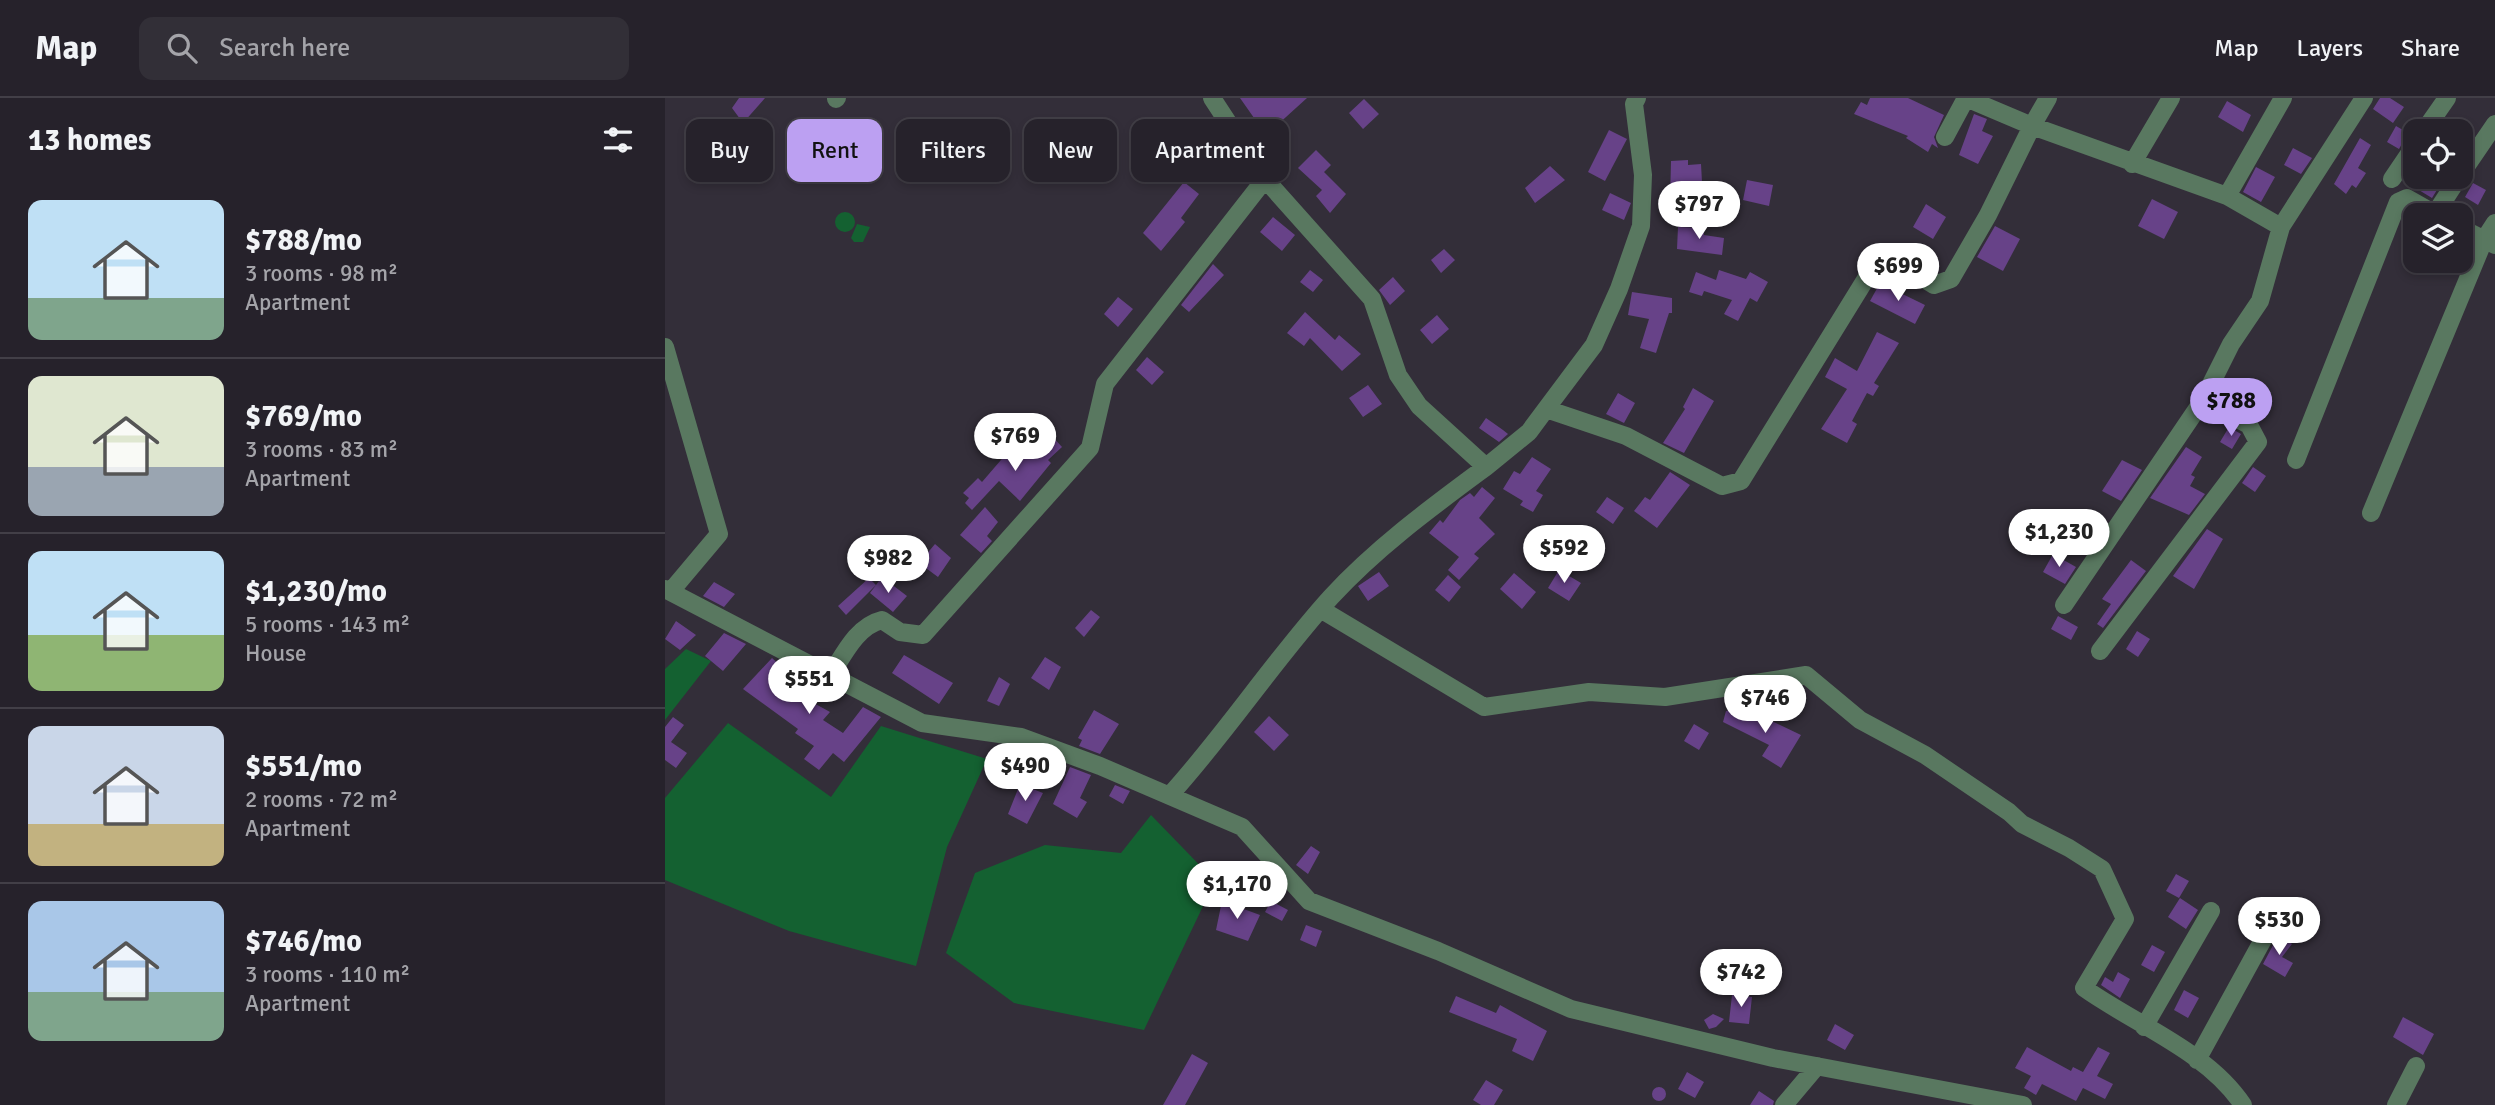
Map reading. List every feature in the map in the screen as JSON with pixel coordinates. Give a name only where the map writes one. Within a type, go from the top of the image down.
[{"type":"street","points":[[1212,98],[1226,119]]},
{"type":"street","points":[[1170,795],[1204,758],[1322,610],[1403,529],[1529,432],[1594,345],[1619,289],[1641,226],[1643,175],[1634,104],[1637,98]]},
{"type":"street","points":[[1945,137],[1966,98],[2131,164],[2227,196],[2281,226]]},
{"type":"street","points":[[1546,409],[1626,436],[1722,486],[1741,481],[1875,264],[1891,259],[1934,285],[1951,279],[1988,215],[2048,98]]},
{"type":"street","points":[[2131,164],[2171,98]]},
{"type":"street","points":[[2227,196],[2283,98]]},
{"type":"street","points":[[2064,604],[2203,400],[2231,344],[2260,301],[2281,226],[2364,98]]},
{"type":"street","points":[[2432,119],[2447,98]]},
{"type":"street","points":[[2473,156],[2495,124]]},
{"type":"street","points":[[2392,179],[2403,163]]},
{"type":"street","points":[[830,676],[869,623],[882,620],[900,632],[923,635],[1014,535],[1090,448],[1105,384],[1263,182]]},
{"type":"street","points":[[1268,182],[1372,299],[1398,375],[1419,406],[1486,467]]},
{"type":"street","points":[[2296,460],[2398,202],[2407,198],[2416,203]]},
{"type":"street","points":[[2371,513],[2490,243],[2495,223]]},
{"type":"street","points":[[2473,234],[2490,243]]},
{"type":"street","points":[[665,347],[719,534],[668,590],[922,723],[1021,737],[1170,795],[1242,827],[1309,901],[1438,951],[1571,1009],[1818,1066],[2023,1105]]},
{"type":"street","points":[[2100,651],[2258,442],[2249,425],[2203,400]]},
{"type":"street","points":[[1322,610],[1484,707],[1589,692],[1665,697],[1806,675],[1860,720],[1925,755],[2009,812],[2022,824],[2069,848],[2102,869],[2125,919],[2084,988],[2197,1060],[2225,1081],[2243,1105]]},
{"type":"street","points":[[2144,1027],[2211,911]]},
{"type":"street","points":[[2197,1060],[2265,936]]},
{"type":"street","points":[[1784,1105],[1818,1066]]},
{"type":"street","points":[[2396,1105],[2416,1066]]},
{"type":"green space","points":[[841,212],[849,212],[855,222],[849,232],[841,232],[835,226],[835,218]]},
{"type":"green space","points":[[857,224],[870,227],[863,242],[854,242],[851,238]]},
{"type":"green space","points":[[686,649],[711,661],[665,720],[665,669]]},
{"type":"green space","points":[[728,723],[831,797],[881,726],[987,759],[947,847],[916,966],[789,931],[665,880],[665,798]]},
{"type":"green space","points":[[1151,815],[1215,881],[1144,1030],[1014,1003],[946,953],[975,873],[1045,845],[1121,853]]},
{"type":"building","points":[[739,98],[765,98],[747,119],[740,119],[732,108]]},
{"type":"building","points":[[1240,98],[1307,98],[1284,119],[1255,119]]},
{"type":"building","points":[[1870,98],[1908,98],[1944,115],[1934,137],[1938,148],[1932,144],[1928,152],[1906,138],[1908,136],[1854,114],[1861,102],[1867,105]]},
{"type":"building","points":[[2380,98],[2390,98],[2404,107],[2393,123],[2373,109]]},
{"type":"building","points":[[1364,99],[1379,114],[1363,129],[1349,113]]},
{"type":"building","points":[[2227,101],[2251,115],[2243,132],[2218,117]]},
{"type":"building","points":[[1974,114],[1987,119],[1982,131],[1993,136],[1978,164],[1959,155]]},
{"type":"building","points":[[2396,126],[2403,130],[2403,142],[2399,149],[2387,142]]},
{"type":"building","points":[[1609,130],[1627,139],[1605,181],[1588,172]]},
{"type":"building","points":[[2360,138],[2371,145],[2358,168],[2366,173],[2356,188],[2352,185],[2346,194],[2334,184]]},
{"type":"building","points":[[2293,148],[2312,158],[2301,174],[2284,165]]},
{"type":"building","points":[[1316,150],[1331,165],[1324,172],[1346,194],[1330,213],[1316,196],[1322,190],[1298,168]]},
{"type":"building","points":[[1688,160],[1688,165],[1701,164],[1703,200],[1670,202],[1671,161]]},
{"type":"building","points":[[1550,166],[1565,180],[1535,203],[1525,188]]},
{"type":"building","points":[[2256,167],[2275,177],[2261,202],[2243,192]]},
{"type":"building","points":[[1747,180],[1773,185],[1769,206],[1743,200]]},
{"type":"building","points":[[1184,182],[1199,194],[1181,218],[1185,222],[1161,251],[1143,233]]},
{"type":"building","points":[[2473,183],[2486,190],[2478,205],[2465,197],[2470,189],[2473,189]]},
{"type":"building","points":[[2417,189],[2438,189],[2432,198]]},
{"type":"building","points":[[1610,193],[1631,203],[1624,220],[1602,210]]},
{"type":"building","points":[[2152,199],[2178,212],[2164,239],[2138,226]]},
{"type":"building","points":[[1926,204],[1946,217],[1933,239],[1913,227]]},
{"type":"building","points":[[1273,217],[1295,235],[1282,251],[1260,232]]},
{"type":"building","points":[[1995,226],[2020,239],[2003,271],[1977,257]]},
{"type":"building","points":[[1678,227],[1704,228],[1704,235],[1724,238],[1722,255],[1677,249]]},
{"type":"building","points":[[1444,249],[1455,260],[1441,273],[1431,260]]},
{"type":"building","points":[[1213,264],[1224,275],[1189,312],[1181,305]]},
{"type":"building","points":[[1310,270],[1323,280],[1313,292],[1300,282]]},
{"type":"building","points":[[1719,270],[1746,279],[1750,272],[1768,282],[1757,302],[1750,298],[1738,321],[1724,314],[1732,300],[1704,291],[1702,296],[1689,292],[1696,272],[1716,280]]},
{"type":"building","points":[[1393,277],[1405,291],[1390,305],[1379,290]]},
{"type":"building","points":[[1880,283],[1925,305],[1915,324],[1870,301]]},
{"type":"building","points":[[1632,292],[1672,298],[1672,313],[1669,313],[1656,353],[1640,348],[1649,319],[1628,315]]},
{"type":"building","points":[[1118,297],[1133,309],[1118,327],[1104,314]]},
{"type":"building","points":[[1305,312],[1335,340],[1339,335],[1361,354],[1342,371],[1310,338],[1304,346],[1287,333]]},
{"type":"building","points":[[1437,315],[1449,329],[1432,344],[1420,330]]},
{"type":"building","points":[[1877,332],[1899,343],[1874,383],[1879,386],[1873,396],[1867,393],[1852,421],[1857,424],[1847,443],[1821,429],[1847,389],[1825,377],[1835,358],[1857,371]]},
{"type":"building","points":[[1147,357],[1164,372],[1152,385],[1136,370]]},
{"type":"building","points":[[1368,385],[1382,404],[1363,417],[1349,398]]},
{"type":"building","points":[[1693,388],[1714,401],[1684,453],[1663,443],[1685,409],[1683,407]]},
{"type":"building","points":[[1618,393],[1635,403],[1624,423],[1606,414]]},
{"type":"building","points":[[1486,418],[1508,434],[1499,442],[1479,428]]},
{"type":"building","points":[[2229,427],[2241,434],[2232,449],[2220,442]]},
{"type":"building","points":[[1052,436],[1062,447],[1048,460],[1051,463],[1020,501],[999,481],[972,510],[965,503],[969,498],[963,493],[978,478],[982,482],[1007,453],[1014,459],[1029,442],[1038,450]]},
{"type":"building","points":[[2186,447],[2202,457],[2191,475],[2195,477],[2190,486],[2205,494],[2189,515],[2150,498]]},
{"type":"building","points":[[1532,457],[1551,469],[1536,491],[1543,495],[1533,512],[1520,505],[1523,501],[1503,489],[1514,471],[1520,474]]},
{"type":"building","points":[[2122,460],[2142,470],[2121,501],[2102,491]]},
{"type":"building","points":[[2253,467],[2266,476],[2255,492],[2242,483]]},
{"type":"building","points":[[1670,472],[1690,485],[1657,528],[1634,511],[1645,497],[1650,500]]},
{"type":"building","points":[[1482,487],[1495,498],[1479,518],[1495,534],[1474,554],[1479,558],[1459,580],[1448,570],[1459,557],[1429,533],[1440,520],[1443,523],[1460,500],[1470,493],[1474,497]]},
{"type":"building","points":[[1607,497],[1624,508],[1613,524],[1596,512]]},
{"type":"building","points":[[985,507],[998,522],[987,536],[992,541],[981,553],[960,535]]},
{"type":"building","points":[[2207,529],[2223,539],[2194,589],[2173,576]]},
{"type":"building","points":[[935,544],[951,558],[938,577],[919,563]]},
{"type":"building","points":[[2053,554],[2076,567],[2065,584],[2043,572]]},
{"type":"building","points":[[2131,560],[2146,571],[2103,628],[2097,624],[2111,604],[2102,599]]},
{"type":"building","points":[[1559,570],[1581,583],[1569,601],[1548,588]]},
{"type":"building","points":[[1379,572],[1389,586],[1368,601],[1358,586]]},
{"type":"building","points":[[1514,573],[1536,592],[1522,609],[1500,589]]},
{"type":"building","points":[[1448,575],[1461,587],[1449,602],[1435,590]]},
{"type":"building","points":[[882,577],[907,596],[893,612],[870,593]]},
{"type":"building","points":[[869,578],[876,585],[846,615],[838,606]]},
{"type":"building","points":[[714,582],[735,594],[724,607],[703,596]]},
{"type":"building","points":[[1091,610],[1100,617],[1084,637],[1075,628]]},
{"type":"building","points":[[2058,616],[2078,627],[2071,640],[2051,629]]},
{"type":"building","points":[[676,621],[696,635],[680,650],[665,639]]},
{"type":"building","points":[[2137,631],[2150,639],[2138,657],[2126,649]]},
{"type":"building","points":[[724,633],[746,644],[723,671],[705,656]]},
{"type":"building","points":[[904,655],[953,683],[939,704],[892,673]]},
{"type":"building","points":[[1045,657],[1061,667],[1049,690],[1031,678]]},
{"type":"building","points":[[772,658],[784,669],[781,672],[812,702],[830,712],[823,720],[843,733],[863,707],[881,717],[844,762],[833,753],[819,770],[804,759],[814,746],[795,733],[798,729],[743,689]]},
{"type":"building","points":[[999,677],[1010,684],[999,706],[987,701]]},
{"type":"building","points":[[1094,710],[1119,724],[1100,754],[1079,746],[1082,740],[1078,738]]},
{"type":"building","points":[[1732,710],[1748,717],[1751,711],[1801,735],[1781,768],[1762,756],[1769,745],[1723,722],[1726,711]]},
{"type":"building","points":[[1269,716],[1289,735],[1274,751],[1254,732]]},
{"type":"building","points":[[673,717],[684,725],[671,742],[687,753],[676,768],[665,760],[665,727]]},
{"type":"building","points":[[1694,724],[1709,733],[1699,750],[1684,741]]},
{"type":"building","points":[[1070,767],[1091,775],[1080,798],[1087,802],[1077,818],[1053,804]]},
{"type":"building","points":[[1020,784],[1043,793],[1027,824],[1008,814]]},
{"type":"building","points":[[1115,785],[1130,791],[1123,804],[1109,796]]},
{"type":"building","points":[[1311,846],[1320,852],[1308,874],[1296,865]]},
{"type":"building","points":[[2176,874],[2189,881],[2179,898],[2166,891]]},
{"type":"building","points":[[2180,898],[2198,910],[2186,929],[2168,917]]},
{"type":"building","points":[[1222,901],[1260,915],[1248,941],[1216,930]]},
{"type":"building","points":[[1271,901],[1288,910],[1282,921],[1265,912]]},
{"type":"building","points":[[1306,925],[1322,931],[1316,947],[1300,940]]},
{"type":"building","points":[[2279,934],[2292,944],[2282,957],[2293,963],[2285,977],[2263,964]]},
{"type":"building","points":[[2152,945],[2165,952],[2154,972],[2141,965]]},
{"type":"building","points":[[2118,972],[2130,979],[2120,998],[2101,985],[2105,977],[2113,982]]},
{"type":"building","points":[[2184,990],[2199,998],[2188,1018],[2174,1010]]},
{"type":"building","points":[[1732,995],[1752,997],[1749,1024],[1729,1022]]},
{"type":"building","points":[[1456,996],[1496,1013],[1500,1005],[1547,1031],[1533,1061],[1512,1051],[1517,1039],[1449,1012]]},
{"type":"building","points":[[1713,1014],[1724,1019],[1716,1027],[1709,1029],[1704,1020]]},
{"type":"building","points":[[2403,1017],[2434,1034],[2423,1055],[2393,1037]]},
{"type":"building","points":[[1835,1024],[1854,1035],[1845,1050],[1827,1040]]},
{"type":"building","points":[[2027,1047],[2071,1071],[2073,1067],[2083,1072],[2098,1047],[2110,1053],[2097,1076],[2113,1084],[2105,1099],[2083,1088],[2076,1101],[2042,1084],[2036,1095],[2024,1088],[2031,1076],[2015,1068]]},
{"type":"building","points":[[1192,1054],[1208,1063],[1185,1105],[1163,1105]]},
{"type":"building","points":[[1687,1072],[1704,1082],[1695,1098],[1678,1089]]},
{"type":"building","points":[[1486,1080],[1503,1090],[1494,1105],[1481,1105],[1473,1100]]},
{"type":"building","points":[[1659,1087],[1664,1089],[1664,1099],[1659,1101],[1654,1099],[1652,1094],[1654,1089]]},
{"type":"building","points":[[1759,1091],[1774,1101],[1773,1105],[1750,1105]]}]
